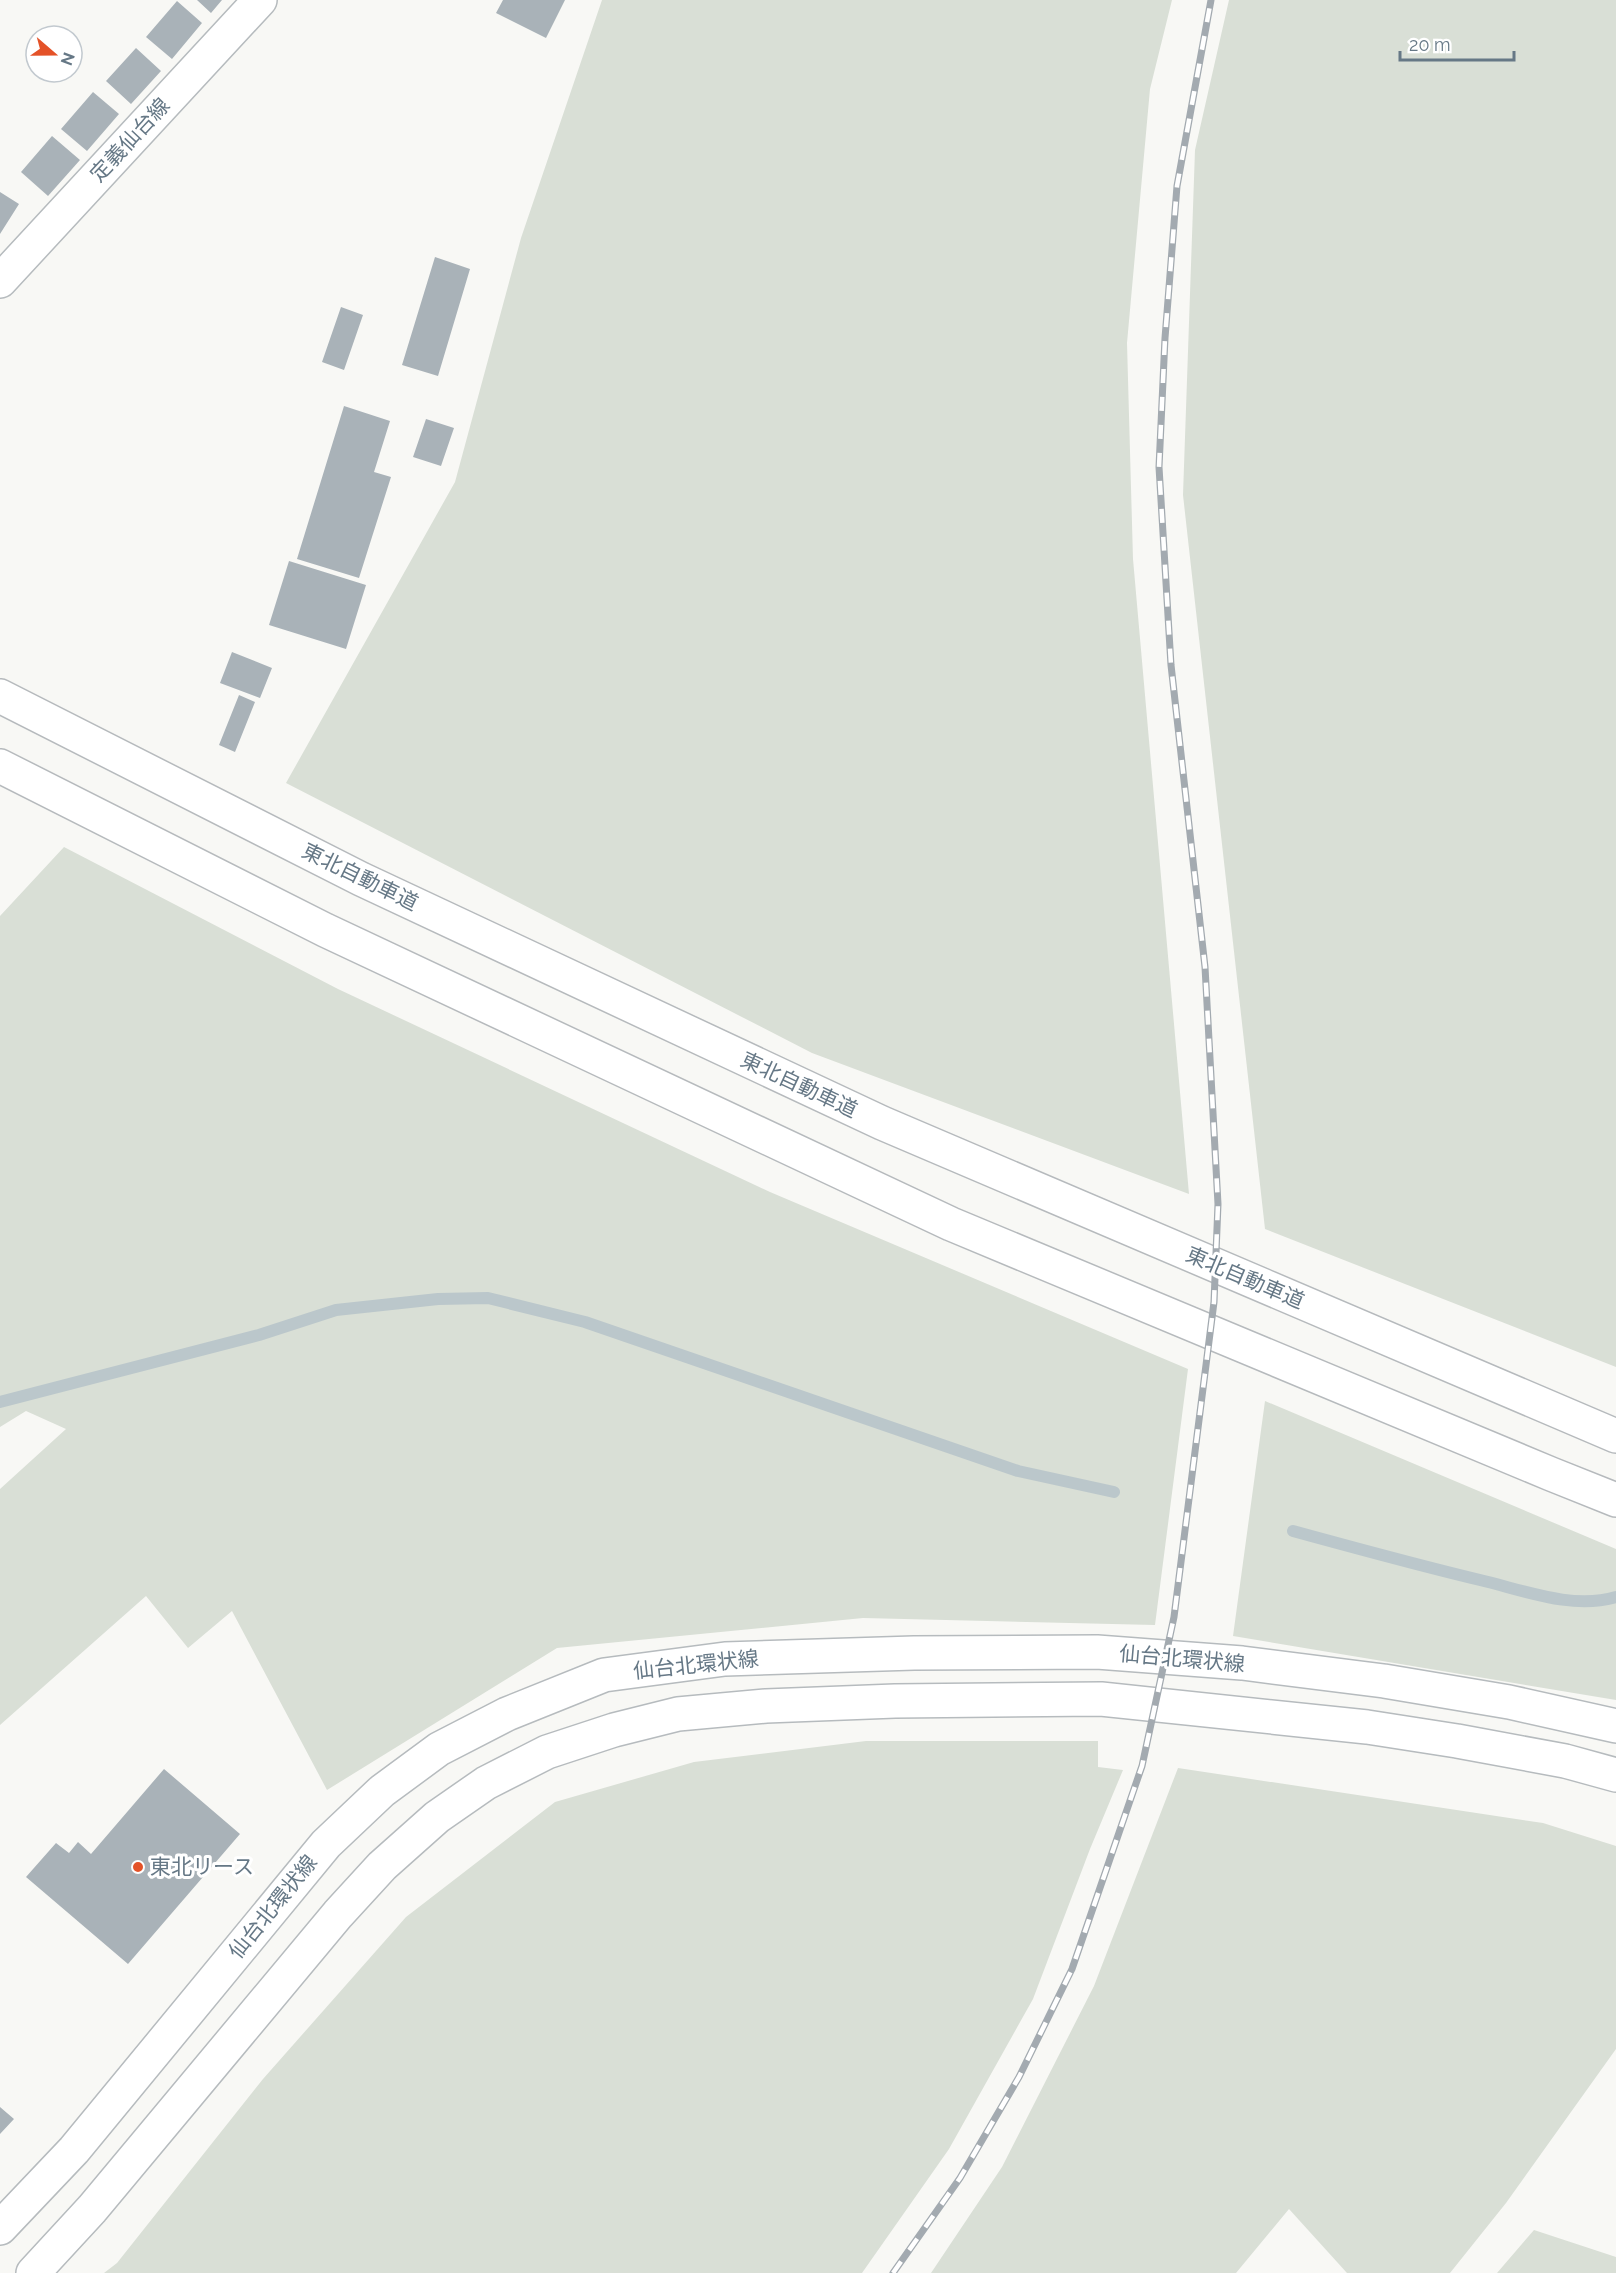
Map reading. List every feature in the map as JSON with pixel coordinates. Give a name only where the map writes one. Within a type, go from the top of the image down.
[{"type":"main road","name":"定義仙台線","points":[[0,281],[260,0]]},
{"type":"main road","name":"東北自動車道","points":[[0,696],[361,879],[882,1123],[1616,1436]]},
{"type":"main road","points":[[0,766],[325,930],[951,1224],[1616,1500]]},
{"type":"main road","name":"仙台北環状線","points":[[0,2228],[74,2150],[326,1844],[382,1791],[439,1749],[507,1714],[604,1675],[725,1659],[914,1653],[1097,1652],[1242,1663],[1384,1681],[1509,1702],[1616,1726]]},
{"type":"main road","points":[[33,2273],[92,2209],[338,1914],[382,1866],[437,1817],[486,1783],[547,1752],[614,1730],[678,1714],[766,1706],[895,1701],[1101,1699],[1378,1729],[1565,1761],[1616,1775]]},
{"type":"shaded area","points":[[602,0],[1172,0],[1150,89],[1127,343],[1133,559],[1189,1194],[812,1053],[286,783],[455,482],[521,238]]},
{"type":"shaded area","points":[[1229,0],[1616,0],[1616,1367],[1265,1229],[1183,495],[1195,150]]},
{"type":"shaded area","points":[[64,847],[338,989],[770,1192],[1188,1369],[1155,1625],[863,1618],[557,1648],[327,1790],[232,1611],[188,1648],[146,1596],[0,1725],[0,1489],[66,1429],[26,1411],[0,1427],[0,916]]},
{"type":"shaded area","points":[[1265,1401],[1616,1549],[1616,1700],[1233,1636]]},
{"type":"shaded area","points":[[866,1741],[1098,1741],[1098,1767],[1123,1770],[1090,1849],[1033,1999],[949,2149],[862,2273],[104,2273],[117,2263],[263,2079],[406,1917],[555,1802],[694,1762]]},
{"type":"shaded area","points":[[1178,1768],[1543,1823],[1616,1846],[1616,2049],[1506,2203],[1450,2273],[1347,2273],[1289,2209],[1236,2273],[931,2273],[1002,2167],[1094,1986]]},
{"type":"shaded area","points":[[1534,2230],[1616,2257],[1616,2273],[1497,2273]]},
{"type":"building","points":[[197,0],[222,0],[211,13]]},
{"type":"building","points":[[503,0],[565,0],[546,38],[496,13]]},
{"type":"building","points":[[177,1],[202,23],[172,59],[146,37]]},
{"type":"building","points":[[136,48],[161,71],[131,104],[106,81]]},
{"type":"building","points":[[93,92],[119,114],[87,151],[61,129]]},
{"type":"building","points":[[52,136],[80,160],[48,196],[21,172]]},
{"type":"building","points":[[0,192],[19,204],[0,234]]},
{"type":"building","points":[[435,257],[470,269],[438,376],[402,365]]},
{"type":"building","points":[[341,307],[363,315],[344,370],[322,362]]},
{"type":"building","points":[[344,406],[390,421],[374,472],[391,477],[359,578],[297,559]]},
{"type":"building","points":[[426,419],[454,428],[441,466],[413,457]]},
{"type":"building","points":[[289,561],[366,585],[346,649],[269,625]]},
{"type":"building","points":[[232,652],[272,668],[260,698],[220,683]]},
{"type":"building","points":[[239,695],[255,702],[235,752],[219,745]]},
{"type":"building","points":[[164,1769],[240,1834],[128,1964],[26,1877],[56,1843],[69,1853],[78,1842],[91,1854]]},
{"type":"building","points":[[0,2107],[14,2119],[0,2134]]},
{"type":"waterway","points":[[0,1402],[259,1335],[336,1310],[438,1299],[488,1298],[585,1322],[1018,1471],[1114,1492]]},
{"type":"waterway","points":[[1293,1531],[1548,1597],[1582,1601],[1616,1597]]},
{"type":"railway","points":[[893,2273],[960,2178],[1019,2077],[1072,1969],[1142,1766],[1174,1617],[1214,1302],[1218,1204],[1205,967],[1171,665],[1159,467],[1165,338],[1177,186],[1211,0]]},
{"type":"place","name":"東北リース","points":[[138,1867]]}]
